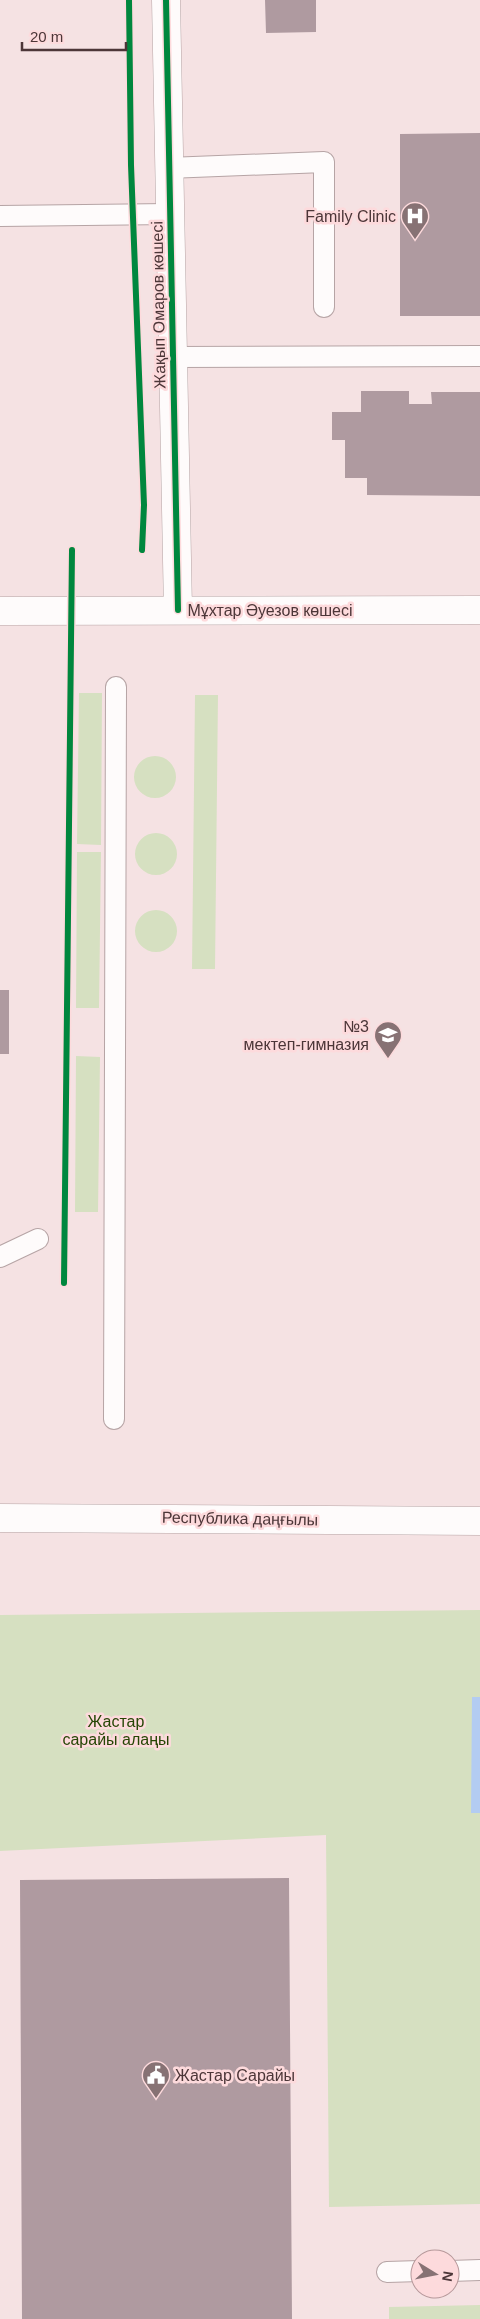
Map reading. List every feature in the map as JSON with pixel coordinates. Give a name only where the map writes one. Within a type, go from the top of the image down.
[{"type":"street","name":"Жақып Омаров көшесі","points":[[166,0],[178,610]]},
{"type":"street","name":"Мұхтар Әуезов көшесі","points":[[0,611],[480,610]]},
{"type":"street","name":"Республика даңғылы","points":[[0,1518],[480,1521]]},
{"type":"lane","points":[[168,168],[324,162],[324,307]]},
{"type":"lane","points":[[0,216],[169,214]]},
{"type":"lane","points":[[173,357],[480,356]]},
{"type":"lane","points":[[114,1419],[116,687]]},
{"type":"lane","points":[[0,1257],[38,1239]]},
{"type":"lane","points":[[460,2271],[480,2270]]},
{"type":"lane","points":[[387,2272],[410,2271]]},
{"type":"green space","points":[[79,693],[102,693],[101,845],[77,844]]},
{"type":"green space","points":[[195,695],[218,695],[215,969],[192,969]]},
{"type":"green space","points":[[159,756],[167,759],[173,765],[176,777],[173,789],[167,795],[151,798],[143,795],[137,789],[134,773],[137,765],[143,759]]},
{"type":"green space","points":[[160,833],[168,836],[174,842],[177,854],[174,866],[168,872],[152,875],[144,872],[138,866],[135,850],[138,842],[144,836]]},
{"type":"green space","points":[[77,852],[101,852],[99,1008],[76,1008]]},
{"type":"green space","points":[[160,910],[168,913],[174,919],[177,931],[174,943],[168,949],[152,952],[144,949],[138,943],[135,927],[138,919],[144,913]]},
{"type":"green space","points":[[76,1056],[100,1057],[98,1212],[75,1212]]},
{"type":"green space","name":"Жастар сарайы алаңы","points":[[480,1610],[480,2204],[329,2207],[326,1835],[0,1851],[0,1615]]},
{"type":"green space","points":[[480,2305],[480,2319],[389,2319],[389,2307]]},
{"type":"water","points":[[472,1697],[480,1697],[480,1813],[471,1813]]},
{"type":"building","points":[[265,0],[316,0],[316,32],[266,33]]},
{"type":"building","points":[[480,133],[480,316],[400,316],[400,134]]},
{"type":"building","points":[[361,391],[409,391],[409,404],[432,404],[431,392],[480,392],[480,496],[367,495],[367,478],[345,478],[345,440],[332,440],[332,412],[361,412]]},
{"type":"building","points":[[0,990],[9,990],[9,1054],[0,1054]]},
{"type":"building","name":"Жастар Сарайы","points":[[289,1878],[292,2319],[22,2319],[20,1880]]},
{"type":"cycle path","points":[[129,0],[131,165],[144,505],[142,550]]},
{"type":"cycle path","points":[[166,0],[178,610]]},
{"type":"cycle path","points":[[64,1283],[72,550]]},
{"type":"place","name":"Family Clinic","points":[[415,240]]},
{"type":"place","name":"№3 мектеп-гимназия","points":[[388,1059]]},
{"type":"place","name":"Жастар Сарайы","points":[[156,2099]]}]
